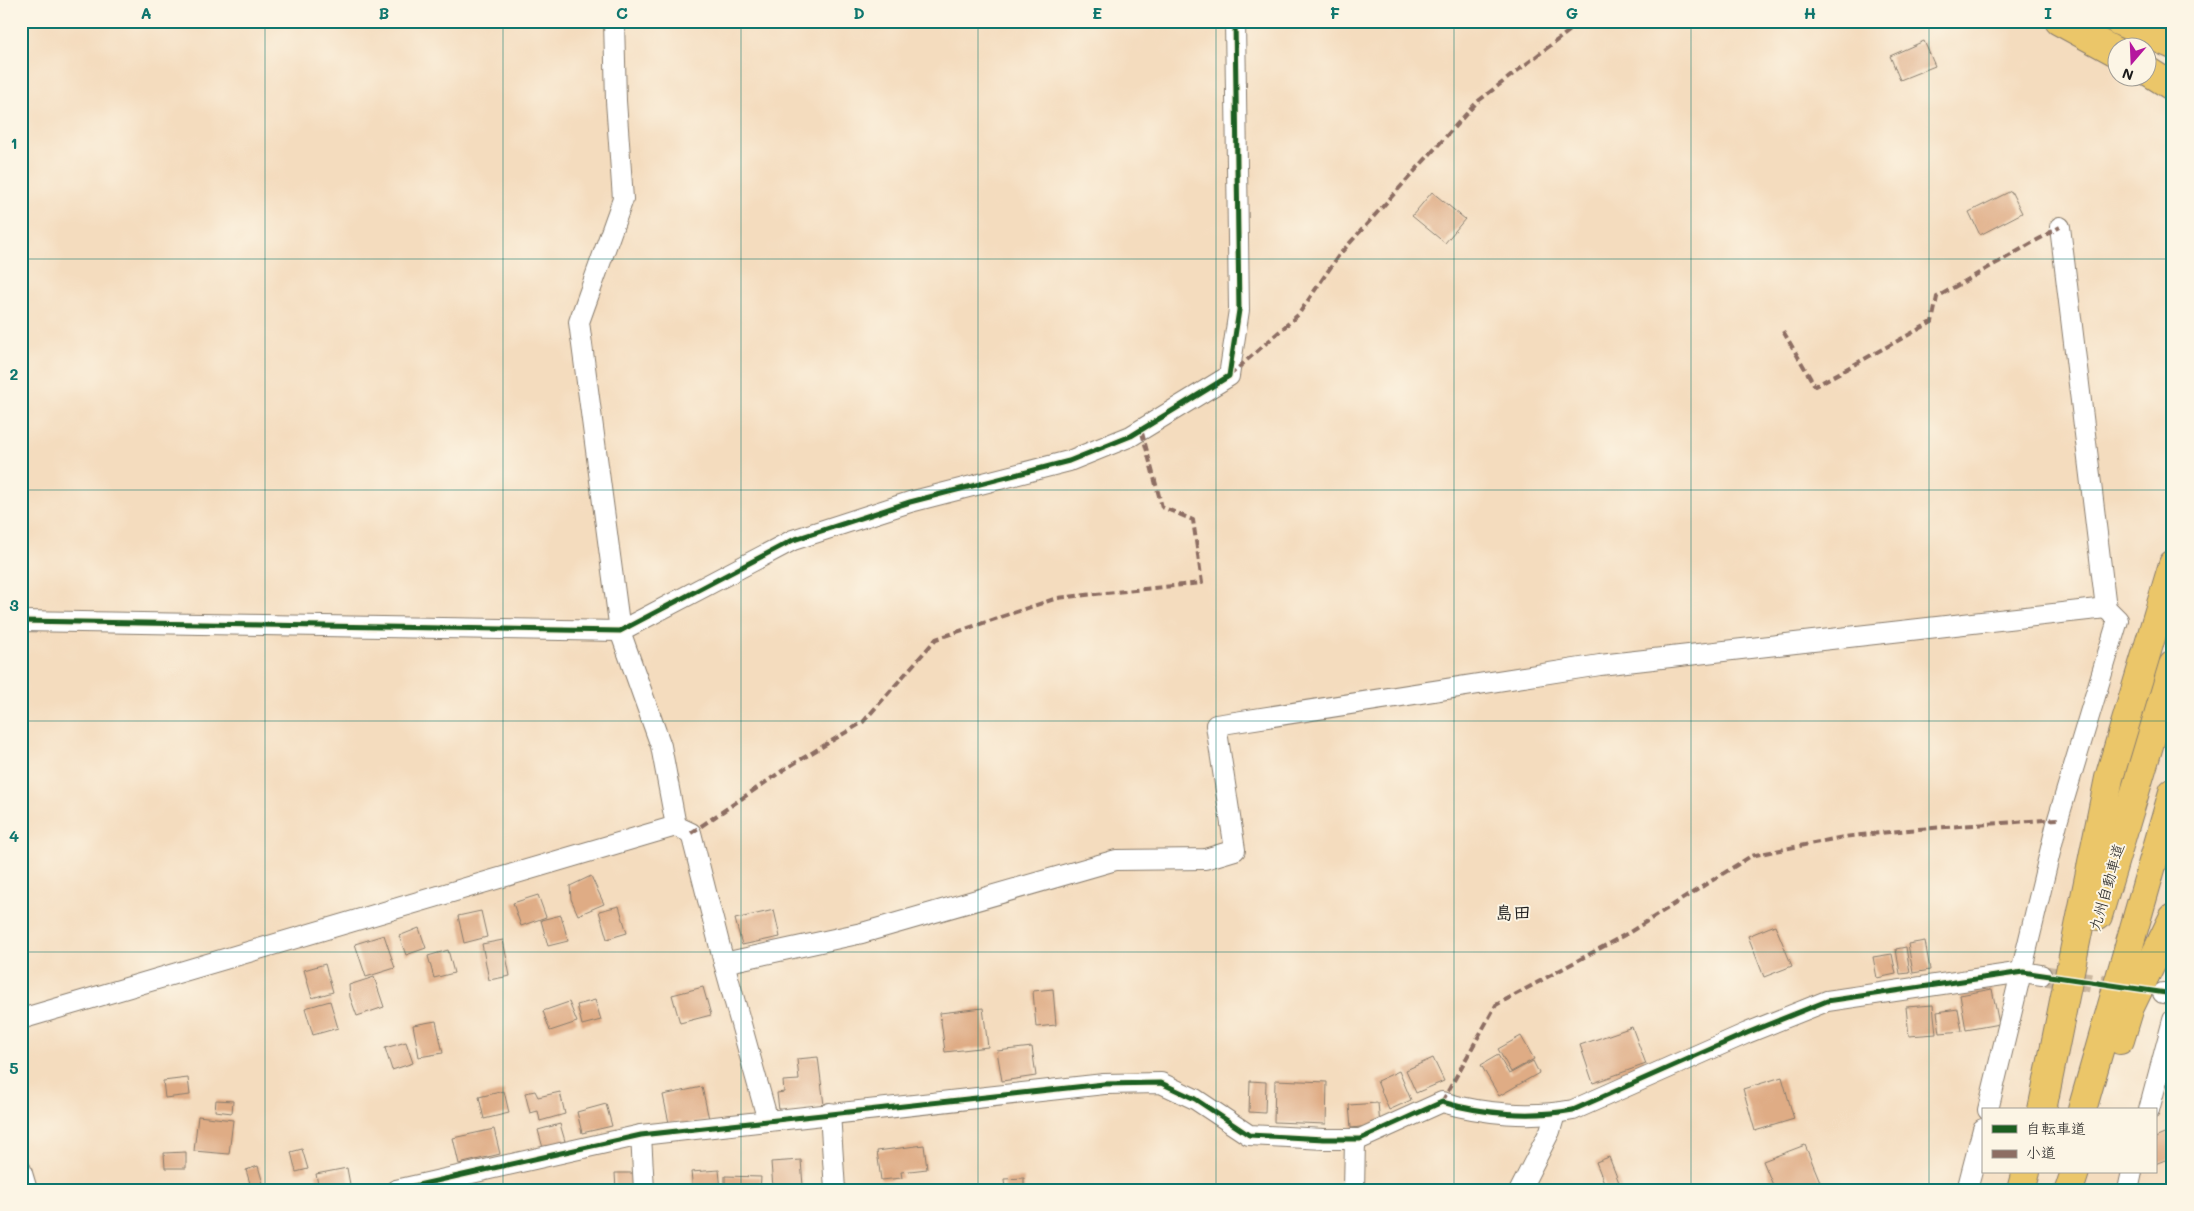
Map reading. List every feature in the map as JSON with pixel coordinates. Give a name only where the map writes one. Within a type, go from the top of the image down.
[{"type":"highway","points":[[2059,21],[2106,47]]},
{"type":"highway","points":[[2118,21],[2173,45]]},
{"type":"highway","points":[[2156,76],[2173,86]]},
{"type":"highway","points":[[2043,1108],[2109,778],[2173,564]]},
{"type":"highway","name":"九州自動車道","points":[[2044,1108],[2117,848],[2173,665]]},
{"type":"highway","points":[[2083,1108],[2173,792]]},
{"type":"highway","points":[[2097,1108],[2130,1007],[2173,918]]},
{"type":"highway","points":[[2021,1190],[2025,1174]]},
{"type":"highway","points":[[2059,1190],[2063,1174]]},
{"type":"highway","points":[[2069,1190],[2074,1174]]},
{"type":"street","points":[[614,21],[616,101],[623,199],[579,322],[620,631],[661,746],[676,826]]},
{"type":"street","points":[[21,621],[620,631],[793,540],[910,502],[1069,461],[1131,436],[1229,376],[1239,310],[1234,21]]},
{"type":"street","points":[[1989,1108],[2032,974],[2058,819],[2118,620],[2106,608],[2060,226]]},
{"type":"street","points":[[724,963],[862,933],[1116,860],[1205,859],[1235,850],[1216,724],[1600,665],[2106,608]]},
{"type":"street","points":[[21,1019],[676,826],[692,833],[724,963],[768,1121]]},
{"type":"street","points":[[396,1190],[641,1135],[1104,1084],[1161,1083],[1195,1099],[1249,1135],[1360,1139],[1442,1102],[1464,1109],[1556,1114],[1573,1110],[1748,1033],[1827,1001],[2032,974]]},
{"type":"street","points":[[2150,1108],[2173,1020]]},
{"type":"street","points":[[830,1113],[835,1190]]},
{"type":"street","points":[[1520,1190],[1550,1131],[1556,1114]]},
{"type":"street","points":[[1967,1190],[1982,1133]]},
{"type":"street","points":[[641,1135],[644,1190]]},
{"type":"street","points":[[1354,1190],[1355,1139]]},
{"type":"street","points":[[21,1170],[27,1190]]},
{"type":"street","points":[[2128,1190],[2132,1174]]},
{"type":"building","points":[[1924,41],[1935,66],[1900,80],[1890,56]]},
{"type":"building","points":[[2011,191],[2022,213],[1980,235],[1969,212]]},
{"type":"building","points":[[1432,192],[1465,219],[1445,243],[1412,216]]},
{"type":"building","points":[[591,876],[604,904],[578,915],[571,899],[570,886]]},
{"type":"building","points":[[538,895],[546,917],[521,926],[513,903]]},
{"type":"building","points":[[619,906],[627,933],[607,939],[599,911]]},
{"type":"building","points":[[774,910],[780,937],[742,945],[735,919]]},
{"type":"building","points":[[481,911],[487,937],[464,943],[458,916]]},
{"type":"building","points":[[561,915],[568,941],[548,946],[541,920]]},
{"type":"building","points":[[1775,925],[1792,966],[1764,977],[1748,936]]},
{"type":"building","points":[[419,928],[426,948],[406,955],[399,936]]},
{"type":"building","points":[[384,935],[395,968],[366,977],[355,944]]},
{"type":"building","points":[[503,940],[510,976],[489,980],[482,944]]},
{"type":"building","points":[[1925,941],[1930,970],[1913,973],[1908,944]]},
{"type":"building","points":[[1906,947],[1910,973],[1900,974],[1896,949]]},
{"type":"building","points":[[448,950],[454,973],[434,978],[428,956]]},
{"type":"building","points":[[1892,954],[1896,974],[1877,978],[1873,957]]},
{"type":"building","points":[[325,964],[333,992],[312,998],[304,970]]},
{"type":"building","points":[[374,977],[384,1007],[357,1016],[350,997],[349,985]]},
{"type":"building","points":[[703,987],[711,1015],[680,1023],[672,995]]},
{"type":"building","points":[[1053,989],[1056,1025],[1036,1027],[1033,991]]},
{"type":"building","points":[[1992,989],[1999,1024],[1966,1030],[1960,995]]},
{"type":"building","points":[[595,1000],[601,1020],[582,1025],[577,1005]]},
{"type":"building","points":[[330,1001],[338,1028],[313,1035],[305,1008]]},
{"type":"building","points":[[569,1002],[577,1022],[550,1031],[543,1011]]},
{"type":"building","points":[[1933,1005],[1936,1034],[1909,1036],[1906,1007]]},
{"type":"building","points":[[983,1008],[988,1047],[945,1052],[940,1013]]},
{"type":"building","points":[[1958,1009],[1962,1031],[1940,1033],[1937,1012]]},
{"type":"building","points":[[436,1021],[443,1053],[419,1057],[413,1025]]},
{"type":"building","points":[[1632,1027],[1646,1064],[1593,1083],[1580,1045]]},
{"type":"building","points":[[1521,1036],[1534,1059],[1511,1072],[1498,1049]]},
{"type":"building","points":[[406,1042],[413,1063],[392,1070],[385,1048]]},
{"type":"building","points":[[1032,1047],[1036,1076],[1002,1081],[997,1051]]},
{"type":"building","points":[[1498,1055],[1509,1074],[1533,1061],[1539,1073],[1499,1096],[1481,1065]]},
{"type":"building","points":[[818,1057],[824,1105],[779,1110],[777,1093],[784,1092],[783,1081],[799,1080],[797,1059]]},
{"type":"building","points":[[1433,1058],[1444,1081],[1416,1093],[1406,1070]]},
{"type":"building","points":[[1399,1071],[1411,1100],[1389,1110],[1377,1081]]},
{"type":"building","points":[[1782,1077],[1794,1119],[1755,1131],[1743,1089]]},
{"type":"building","points":[[188,1078],[190,1095],[165,1098],[163,1081]]},
{"type":"building","points":[[1275,1080],[1327,1082],[1326,1124],[1274,1122]]},
{"type":"building","points":[[1250,1081],[1266,1082],[1265,1113],[1249,1112]]},
{"type":"building","points":[[702,1087],[709,1119],[682,1125],[681,1120],[669,1123],[663,1095]]},
{"type":"building","points":[[504,1091],[509,1113],[484,1119],[479,1097]]},
{"type":"building","points":[[535,1091],[538,1097],[560,1092],[565,1114],[540,1121],[538,1111],[530,1113],[525,1093]]},
{"type":"building","points":[[216,1100],[233,1101],[232,1113],[215,1111]]},
{"type":"building","points":[[1378,1103],[1380,1125],[1351,1128],[1349,1105]]},
{"type":"building","points":[[606,1104],[612,1126],[582,1133],[577,1112]]},
{"type":"building","points":[[198,1116],[233,1120],[229,1154],[194,1151]]},
{"type":"building","points":[[560,1124],[565,1141],[543,1148],[538,1130]]},
{"type":"building","points":[[494,1129],[500,1154],[459,1164],[453,1138]]},
{"type":"building","points":[[2169,1132],[2173,1142],[2173,1157],[2156,1164],[2156,1138]]},
{"type":"building","points":[[924,1145],[927,1169],[901,1172],[902,1178],[881,1180],[877,1151]]},
{"type":"building","points":[[1805,1145],[1821,1184],[1807,1190],[1775,1190],[1763,1161]]},
{"type":"building","points":[[302,1149],[308,1169],[296,1172],[291,1152]]},
{"type":"building","points":[[186,1152],[186,1168],[165,1168],[164,1153]]},
{"type":"building","points":[[1609,1157],[1622,1190],[1607,1190],[1596,1162]]},
{"type":"building","points":[[801,1160],[803,1186],[773,1188],[771,1162]]},
{"type":"building","points":[[258,1166],[264,1187],[252,1190],[246,1170]]},
{"type":"building","points":[[347,1168],[351,1190],[319,1190],[316,1174]]},
{"type":"building","points":[[719,1170],[721,1190],[693,1190],[691,1172]]},
{"type":"building","points":[[615,1173],[634,1173],[635,1190],[616,1190]]},
{"type":"building","points":[[725,1176],[761,1177],[760,1190],[725,1190]]},
{"type":"building","points":[[1024,1178],[1024,1190],[1005,1190],[1004,1179]]},
{"type":"building","points":[[246,1184],[247,1190],[225,1190],[225,1189]]},
{"type":"building","points":[[184,1185],[186,1190],[168,1190],[168,1189]]},
{"type":"tunnel","points":[[2041,975],[2163,993]]},
{"type":"marked path","points":[[1229,376],[1298,315],[1339,255],[1477,102],[1582,21]]},
{"type":"marked path","points":[[1783,331],[1815,386],[1932,322],[1937,297],[2060,227]]},
{"type":"marked path","points":[[691,833],[785,769],[863,722],[936,639],[1057,598],[1202,583],[1193,520],[1162,507],[1141,429]]},
{"type":"marked path","points":[[1442,1102],[1496,1005],[1630,932],[1751,856],[1843,837],[1918,829],[2058,819]]},
{"type":"cycle path","points":[[21,621],[620,631],[793,540],[910,502],[1069,461],[1131,436],[1229,376],[1239,310],[1235,21]]},
{"type":"cycle path","points":[[396,1190],[641,1135],[1104,1084],[1161,1083],[1195,1099],[1249,1135],[1360,1139],[1442,1102],[1507,1114],[1541,1114],[1573,1110],[1747,1033],[1827,1001],[2023,972],[2173,994]]},
{"type":"district","name":"島田","points":[[1513,912]]}]
